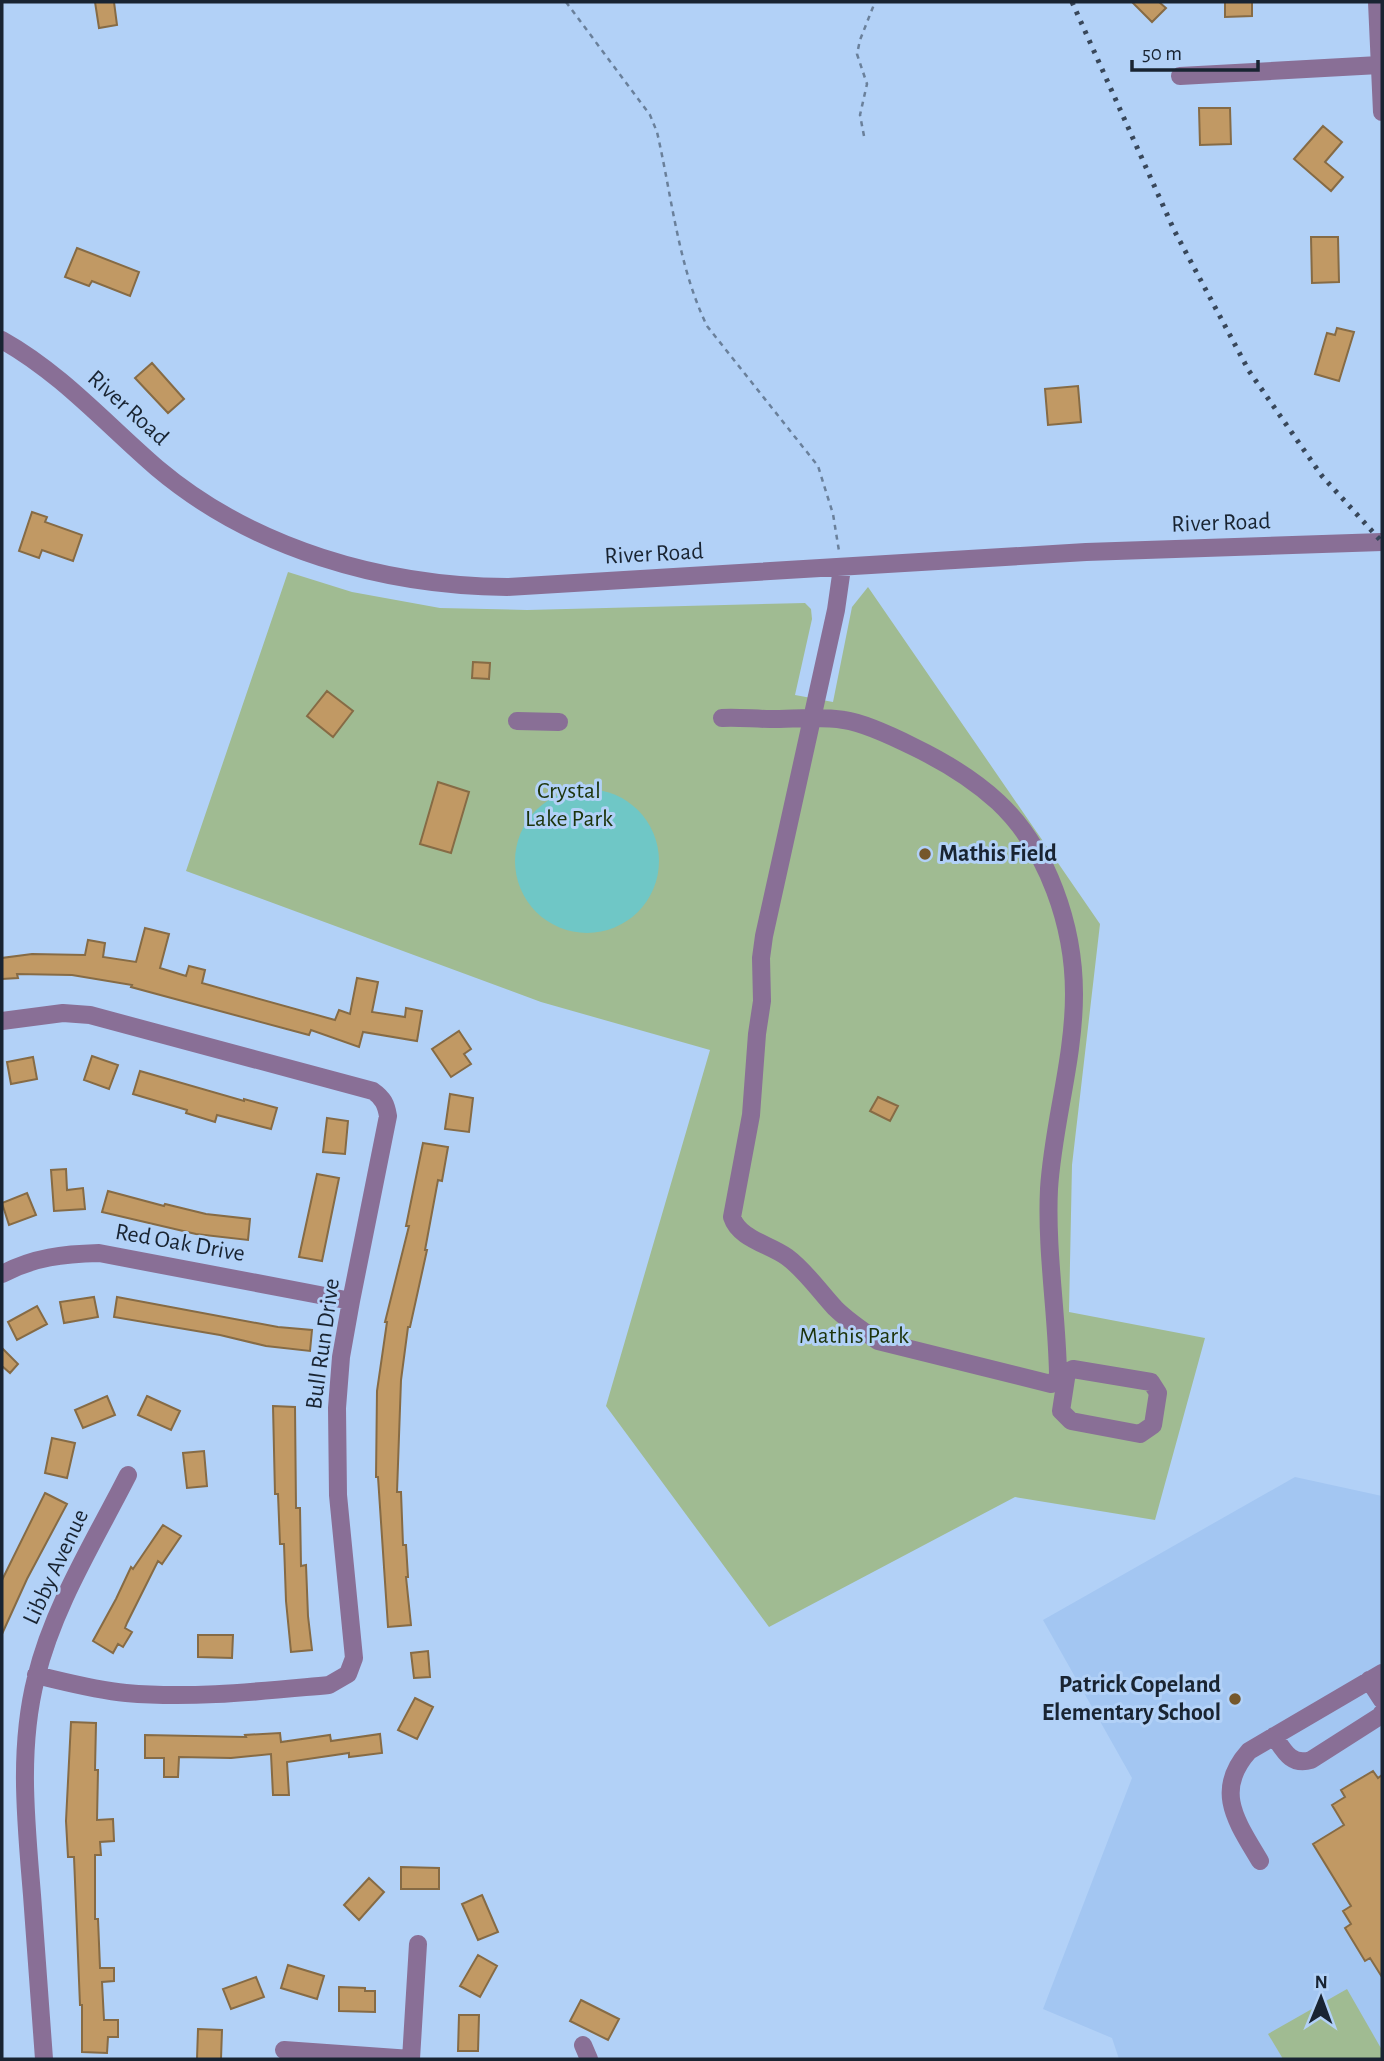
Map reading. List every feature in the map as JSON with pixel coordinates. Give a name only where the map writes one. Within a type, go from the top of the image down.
[{"type":"street","points":[[1377,2],[1382,112]]},
{"type":"street","points":[[1180,76],[1379,65]]},
{"type":"street","name":"River Road","points":[[2,340],[65,384],[156,467],[197,498],[271,537],[360,569],[425,582],[456,586],[508,587],[1074,553],[1382,542]]},
{"type":"street","points":[[722,718],[813,718],[846,720],[902,741],[931,755],[977,785],[999,803],[1032,846],[1053,887],[1063,915],[1072,956],[1074,996],[1069,1058],[1053,1149],[1048,1225],[1057,1333],[1060,1381],[1061,1411],[1071,1421],[1140,1433],[1153,1425],[1158,1393],[1151,1382],[1073,1369],[1060,1381],[1045,1384],[878,1341],[857,1328],[837,1310],[787,1257],[741,1232],[732,1217],[751,1115],[762,1001],[761,958],[764,936],[813,718],[836,610],[842,568]]},
{"type":"street","points":[[517,721],[559,722]]},
{"type":"street","name":"Bull Run Drive","points":[[2,1021],[64,1013],[90,1015],[373,1091],[387,1106],[388,1116],[341,1357],[337,1408],[338,1495],[354,1658],[348,1674],[329,1685],[171,1696],[124,1693],[36,1675]]},
{"type":"street","name":"Red Oak Drive","points":[[2,1274],[18,1265],[41,1258],[100,1253],[351,1301]]},
{"type":"street","name":"Libby Avenue","points":[[44,2059],[25,1814],[24,1763],[28,1714],[36,1675],[68,1592],[128,1475]]},
{"type":"street","points":[[1260,1861],[1238,1823],[1230,1790],[1239,1763],[1249,1751],[1376,1676],[1382,1700]]},
{"type":"street","points":[[1274,1736],[1290,1759],[1301,1763],[1311,1760],[1382,1713]]},
{"type":"street","points":[[284,2050],[411,2059],[418,1944]]},
{"type":"path","points":[[566,2],[650,115],[657,132],[687,276],[695,301],[707,326],[818,466],[833,514],[842,568]]},
{"type":"path","points":[[864,135],[860,115],[867,84],[857,54],[875,2]]},
{"type":"shaded area","points":[[587,789],[615,794],[638,810],[654,833],[659,861],[654,889],[638,912],[615,928],[587,933],[559,928],[536,912],[520,889],[515,861],[520,833],[536,810],[559,794]]},
{"type":"shaded area","name":"Patrick Copeland Elementary School","points":[[1295,1477],[1382,1496],[1382,2059],[1119,2059],[1112,2038],[1043,2009],[1132,1778],[1043,1620]]},
{"type":"green space","name":"Mathis Park","points":[[288,572],[352,592],[440,608],[527,610],[805,603],[811,609],[812,619],[795,695],[833,702],[852,607],[868,587],[1100,924],[1072,1165],[1069,1312],[1205,1338],[1155,1520],[1015,1497],[769,1627],[606,1406],[710,1050],[541,1002],[186,871]]},
{"type":"green space","points":[[1347,1989],[1382,2050],[1382,2059],[1283,2059],[1268,2034]]},
{"type":"building","points":[[95,2],[114,2],[117,25],[99,28]]},
{"type":"building","points":[[1132,2],[1159,2],[1166,8],[1152,22]]},
{"type":"building","points":[[1225,2],[1252,2],[1252,16],[1225,17]]},
{"type":"building","points":[[1199,108],[1230,108],[1231,144],[1200,145]]},
{"type":"building","points":[[1323,126],[1342,142],[1325,162],[1343,177],[1331,191],[1294,159]]},
{"type":"building","points":[[1311,237],[1338,237],[1339,282],[1312,283]]},
{"type":"building","points":[[77,248],[139,272],[130,296],[92,281],[89,286],[65,277]]},
{"type":"building","points":[[1337,328],[1354,332],[1339,381],[1315,374],[1327,333],[1335,335]]},
{"type":"building","points":[[152,363],[184,399],[168,413],[135,378]]},
{"type":"building","points":[[1078,386],[1081,422],[1048,425],[1045,389]]},
{"type":"building","points":[[32,512],[47,517],[45,522],[82,535],[73,561],[42,550],[39,558],[19,551]]},
{"type":"building","points":[[473,662],[490,663],[489,679],[472,678]]},
{"type":"building","points":[[327,691],[353,711],[333,737],[307,716]]},
{"type":"building","points":[[438,782],[469,792],[451,853],[420,844]]},
{"type":"building","points":[[145,928],[169,934],[160,968],[186,976],[189,966],[205,970],[202,983],[335,1020],[339,1010],[350,1014],[357,978],[378,982],[372,1012],[405,1017],[406,1008],[422,1011],[417,1041],[363,1032],[359,1047],[311,1030],[309,1035],[131,987],[132,985],[72,975],[17,974],[18,978],[2,979],[2,958],[32,954],[85,955],[88,940],[105,943],[103,957],[136,962]]},
{"type":"building","points":[[459,1031],[471,1049],[464,1054],[471,1064],[451,1077],[432,1049]]},
{"type":"building","points":[[92,1056],[118,1065],[109,1089],[84,1080]]},
{"type":"building","points":[[33,1057],[37,1079],[11,1084],[7,1062]]},
{"type":"building","points":[[140,1071],[277,1108],[271,1129],[217,1115],[215,1122],[186,1113],[187,1110],[133,1094]]},
{"type":"building","points":[[450,1094],[473,1098],[469,1132],[445,1129]]},
{"type":"building","points":[[878,1097],[898,1106],[890,1121],[870,1111]]},
{"type":"building","points":[[327,1118],[348,1121],[345,1154],[323,1152]]},
{"type":"building","points":[[423,1143],[448,1147],[442,1181],[438,1180],[427,1250],[408,1327],[401,1380],[397,1492],[401,1492],[411,1625],[388,1627],[376,1477],[377,1391],[385,1322],[409,1226],[406,1226]]},
{"type":"building","points":[[66,1169],[67,1190],[83,1188],[85,1209],[54,1211],[51,1170]]},
{"type":"building","points":[[317,1174],[339,1178],[322,1261],[299,1257]]},
{"type":"building","points":[[108,1191],[164,1206],[165,1204],[206,1214],[250,1219],[248,1240],[196,1234],[102,1212]]},
{"type":"building","points":[[27,1193],[36,1215],[9,1225],[2,1203]]},
{"type":"building","points":[[94,1297],[98,1317],[64,1323],[60,1302]]},
{"type":"building","points":[[117,1297],[278,1327],[312,1330],[310,1351],[266,1346],[220,1335],[114,1317]]},
{"type":"building","points":[[37,1306],[47,1324],[17,1340],[8,1322]]},
{"type":"building","points":[[2,1348],[18,1364],[10,1373],[2,1366]]},
{"type":"building","points":[[107,1396],[115,1415],[83,1428],[75,1410]]},
{"type":"building","points":[[147,1396],[180,1411],[171,1430],[138,1415]]},
{"type":"building","points":[[273,1406],[295,1407],[296,1508],[300,1508],[301,1566],[306,1565],[312,1650],[291,1652],[284,1544],[280,1544],[278,1494],[275,1494]]},
{"type":"building","points":[[52,1438],[75,1443],[67,1478],[45,1473]]},
{"type":"building","points":[[204,1451],[207,1486],[187,1488],[183,1453]]},
{"type":"building","points":[[45,1493],[67,1504],[27,1579],[2,1634],[2,1580]]},
{"type":"building","points":[[163,1525],[181,1536],[162,1564],[158,1561],[125,1628],[132,1632],[123,1647],[118,1644],[113,1653],[93,1641],[131,1567],[133,1569]]},
{"type":"building","points":[[198,1635],[233,1635],[232,1658],[198,1657]]},
{"type":"building","points":[[428,1651],[430,1677],[414,1678],[411,1653]]},
{"type":"building","points":[[415,1698],[433,1707],[417,1739],[398,1730]]},
{"type":"building","points":[[71,1722],[96,1723],[97,1820],[113,1819],[114,1841],[100,1842],[101,1855],[95,1855],[95,1919],[98,1919],[100,1968],[114,1968],[114,1981],[102,1982],[104,2020],[118,2020],[118,2037],[108,2037],[107,2053],[82,2052],[74,1857],[68,1857],[66,1821]]},
{"type":"building","points":[[280,1733],[281,1742],[330,1735],[331,1741],[380,1734],[382,1753],[349,1757],[349,1753],[287,1762],[289,1795],[273,1795],[271,1754],[231,1758],[179,1757],[178,1777],[164,1777],[164,1758],[145,1758],[145,1735],[246,1737],[245,1735]]},
{"type":"building","points":[[1373,1771],[1378,1778],[1382,1775],[1382,1977],[1370,1958],[1365,1961],[1345,1928],[1351,1924],[1343,1911],[1351,1906],[1313,1844],[1344,1825],[1332,1805],[1345,1797],[1341,1790]]},
{"type":"building","points":[[401,1867],[439,1868],[439,1889],[401,1889]]},
{"type":"building","points":[[369,1878],[384,1892],[359,1920],[344,1905]]},
{"type":"building","points":[[482,1895],[498,1932],[478,1940],[462,1904]]},
{"type":"building","points":[[478,1955],[497,1966],[480,1997],[460,1986]]},
{"type":"building","points":[[288,1965],[324,1976],[317,1999],[281,1988]]},
{"type":"building","points":[[256,1977],[264,1997],[231,2009],[223,1989]]},
{"type":"building","points":[[339,1987],[375,1991],[375,2012],[339,2011]]},
{"type":"building","points":[[581,2000],[619,2019],[608,2040],[570,2021]]},
{"type":"building","points":[[459,2015],[479,2015],[478,2051],[458,2051]]},
{"type":"building","points":[[198,2029],[222,2030],[221,2059],[197,2059]]},
{"type":"railway","points":[[1072,2],[1174,230],[1249,371],[1322,476],[1382,542]]},
{"type":"place","name":"Mathis Field","points":[[925,854]]},
{"type":"place","name":"Patrick Copeland Elementary School","points":[[1235,1699]]},
{"type":"park label","name":"Crystal Lake Park","points":[[569,805]]}]
